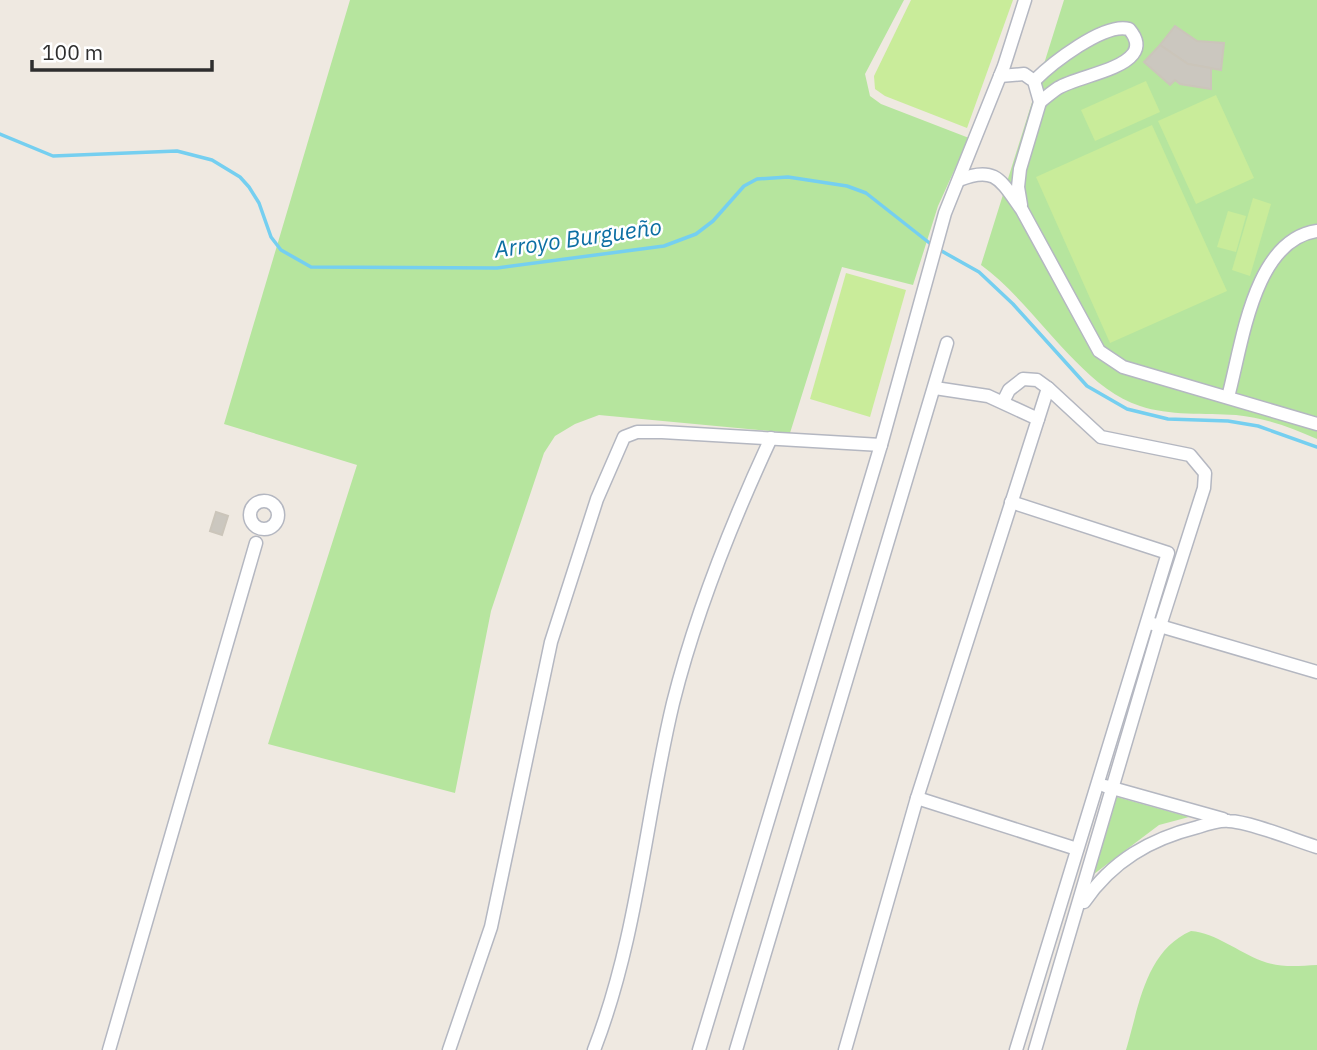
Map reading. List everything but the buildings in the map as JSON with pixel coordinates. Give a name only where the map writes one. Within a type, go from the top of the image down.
[{"type":"street","points":[[699,1050],[881,445],[945,213],[1000,76],[1025,0]]},
{"type":"street","points":[[1034,81],[1058,59],[1112,29],[1129,29],[1135,36],[1137,44],[1133,54],[1111,67],[1059,88],[1040,102]]},
{"type":"street","points":[[1000,76],[1024,74],[1034,81],[1040,102],[1020,169],[1018,187],[1022,210]]},
{"type":"street","points":[[972,147],[988,173],[1022,210],[1099,351],[1123,367],[1317,425]]},
{"type":"street","points":[[959,180],[1020,169]]},
{"type":"street","points":[[1228,397],[1258,286],[1273,256],[1293,239],[1317,231]]},
{"type":"street","points":[[736,1050],[947,343]]},
{"type":"street","points":[[1003,402],[1009,390],[1023,379],[1037,380],[1101,437],[1190,455],[1203,468],[1204,488],[1160,626],[1035,1050]]},
{"type":"street","points":[[935,388],[988,396],[1038,419]]},
{"type":"street","points":[[845,1050],[918,798],[1048,388]]},
{"type":"street","points":[[449,1050],[491,927],[551,642],[593,511],[624,437],[637,432],[881,445]]},
{"type":"street","points":[[594,1050],[626,953],[667,728],[682,669],[728,532],[771,438]]},
{"type":"street","points":[[109,1050],[256,543],[277,522],[278,512],[274,504],[265,500],[252,506],[249,514],[256,543]]},
{"type":"street","points":[[1011,502],[1168,554],[1016,1050]]},
{"type":"street","points":[[252,523],[260,529],[270,528]]},
{"type":"street","points":[[1145,622],[1317,672]]},
{"type":"street","points":[[1098,783],[1317,847]]},
{"type":"street","points":[[918,798],[1077,849]]},
{"type":"street","points":[[1078,911],[1100,881],[1136,851],[1165,836],[1230,821]]},
{"type":"green space","points":[[350,0],[904,0],[865,74],[870,96],[881,104],[969,138],[938,206],[913,285],[842,267],[790,433],[599,415],[575,424],[555,436],[544,453],[491,611],[455,793],[268,744],[357,465],[224,424]]},
{"type":"green space","points":[[911,0],[1013,0],[967,128],[885,96],[875,89],[874,76]]},
{"type":"green space","points":[[1064,0],[1317,0],[1317,439],[1257,418],[1163,411],[1140,406],[1118,396],[1077,363],[1019,300],[981,265]]},
{"type":"green space","points":[[1146,81],[1160,112],[1095,141],[1081,110]]},
{"type":"green space","points":[[1216,95],[1254,178],[1196,204],[1158,121]]},
{"type":"green space","points":[[1152,125],[1227,291],[1110,343],[1036,177]]},
{"type":"green space","points":[[1253,198],[1271,204],[1250,276],[1232,270]]},
{"type":"green space","points":[[1228,211],[1246,216],[1236,252],[1217,247]]},
{"type":"green space","points":[[846,273],[906,290],[870,417],[810,399]]},
{"type":"green space","points":[[1117,797],[1189,817],[1159,825],[1094,874]]},
{"type":"green space","points":[[1191,931],[1209,935],[1276,965],[1317,965],[1317,1050],[1126,1050],[1140,999],[1154,966],[1163,952]]},
{"type":"waterway","name":"Arroyo Burgueño","points":[[0,134],[53,156],[177,151],[212,160],[240,177],[249,187],[259,203],[271,237],[281,250],[311,267],[497,268],[664,246],[696,234],[713,221],[744,186],[757,179],[788,177],[847,186],[866,193],[932,245]]},
{"type":"waterway","name":"Arroyo Burgueño","points":[[938,249],[979,272],[1013,304],[1087,386],[1127,409],[1168,419],[1228,421],[1258,426],[1317,447]]}]
